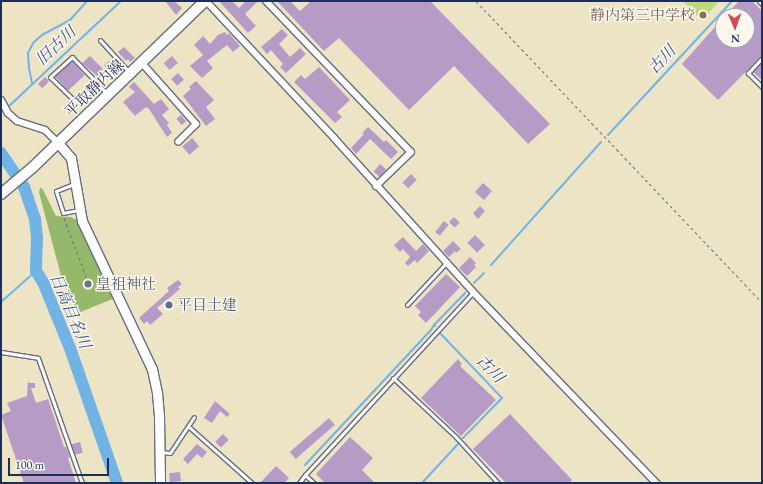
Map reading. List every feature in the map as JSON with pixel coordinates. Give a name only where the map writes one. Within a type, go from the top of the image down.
[{"type":"main road","name":"平取静内線","points":[[2,193],[32,168],[205,1]]},
{"type":"street","points":[[205,1],[473,292],[656,483]]},
{"type":"street","points":[[266,1],[411,152],[376,186]]},
{"type":"street","points":[[141,62],[196,124],[178,142]]},
{"type":"street","points":[[1,100],[8,113],[17,121],[45,130],[71,158],[82,221],[152,369],[157,393],[160,483]]},
{"type":"lane","points":[[759,1],[762,4]]},
{"type":"lane","points":[[100,40],[131,73]]},
{"type":"lane","points":[[99,85],[77,103],[50,78],[72,57],[99,85],[108,95]]},
{"type":"lane","points":[[762,58],[748,73],[762,87]]},
{"type":"lane","points":[[76,184],[56,191],[62,213],[80,210]]},
{"type":"lane","points":[[407,305],[446,263]]},
{"type":"lane","points":[[299,483],[393,378],[473,292]]},
{"type":"lane","points":[[1,352],[38,358],[82,483]]},
{"type":"lane","points":[[393,378],[456,437],[498,483]]},
{"type":"lane","points":[[159,452],[170,453],[194,418]]},
{"type":"lane","points":[[189,427],[252,483]]},
{"type":"lane","points":[[305,475],[314,483]]},
{"type":"path","points":[[476,1],[762,302]]},
{"type":"path","points":[[62,213],[87,279]]},
{"type":"green space","points":[[683,1],[719,1],[702,21]]},
{"type":"green space","points":[[40,188],[42,188],[56,216],[71,217],[78,221],[115,298],[78,313],[61,276],[39,192]]},
{"type":"building","points":[[165,1],[174,1],[182,8],[176,15]]},
{"type":"building","points":[[219,1],[232,1],[239,8],[246,1],[258,1],[245,14],[256,26],[248,33]]},
{"type":"building","points":[[277,1],[290,1],[300,11],[311,1],[430,1],[550,124],[528,144],[454,66],[409,110],[339,38],[324,51]]},
{"type":"building","points":[[739,1],[752,1],[762,11],[762,55],[718,100],[682,64],[715,27],[715,48],[755,48],[755,8],[732,8]]},
{"type":"building","points":[[282,29],[288,35],[279,44],[290,57],[300,48],[306,54],[286,73],[280,67],[283,64],[271,50],[267,54],[261,47]]},
{"type":"building","points":[[225,32],[227,35],[229,33],[240,46],[233,52],[227,45],[207,61],[213,68],[202,78],[190,66],[203,55],[194,45],[203,36],[210,44],[218,35]]},
{"type":"building","points":[[124,47],[135,58],[130,62],[128,59],[126,61],[118,52]]},
{"type":"building","points":[[90,56],[103,69],[97,76],[82,63]]},
{"type":"building","points":[[172,56],[178,63],[170,70],[164,63]]},
{"type":"building","points":[[72,61],[85,75],[68,91],[55,77]]},
{"type":"building","points":[[109,61],[114,67],[110,72],[104,65]]},
{"type":"building","points":[[762,62],[762,80],[753,72]]},
{"type":"building","points":[[319,67],[350,100],[337,112],[342,117],[335,123],[294,82],[301,75],[305,79]]},
{"type":"building","points":[[178,73],[184,80],[177,86],[171,79]]},
{"type":"building","points":[[45,77],[49,81],[42,88],[38,84]]},
{"type":"building","points":[[196,81],[214,100],[206,107],[215,119],[206,126],[183,96],[191,89],[189,87]]},
{"type":"building","points":[[134,82],[154,104],[161,99],[169,109],[162,115],[169,123],[167,125],[172,133],[167,137],[149,109],[146,107],[135,116],[123,102],[135,92],[129,87]]},
{"type":"building","points":[[181,115],[186,121],[182,125],[176,119]]},
{"type":"building","points":[[368,127],[384,142],[386,140],[398,152],[391,159],[370,139],[356,154],[351,148],[364,134],[362,133]]},
{"type":"building","points":[[192,138],[199,146],[189,155],[182,147]]},
{"type":"building","points":[[380,164],[386,169],[380,177],[374,172]]},
{"type":"building","points":[[411,174],[417,180],[408,188],[403,182]]},
{"type":"building","points":[[483,183],[492,191],[484,200],[475,192]]},
{"type":"building","points":[[480,206],[485,211],[478,219],[473,213]]},
{"type":"building","points":[[454,217],[460,223],[455,228],[449,222]]},
{"type":"building","points":[[444,221],[449,225],[440,236],[435,232]]},
{"type":"building","points":[[475,235],[485,245],[477,253],[467,243]]},
{"type":"building","points":[[403,237],[416,251],[423,244],[429,251],[417,263],[415,260],[408,266],[405,263],[410,257],[403,249],[400,252],[394,245]]},
{"type":"building","points":[[453,241],[461,249],[456,253],[455,251],[449,257],[443,251]]},
{"type":"building","points":[[470,257],[476,263],[474,265],[476,267],[467,276],[459,268]]},
{"type":"building","points":[[446,274],[460,287],[426,323],[418,315],[421,312],[415,306]]},
{"type":"building","name":"皇祖神社","points":[[91,279],[93,287],[85,289],[83,282]]},
{"type":"building","points":[[178,280],[182,284],[178,287],[180,289],[157,308],[163,314],[150,325],[147,321],[144,324],[139,318],[169,291],[167,288]]},
{"type":"building","points":[[458,359],[462,364],[460,366],[496,400],[461,436],[421,398]]},
{"type":"building","points":[[28,380],[29,383],[35,383],[35,388],[31,388],[36,403],[48,399],[64,447],[66,447],[70,457],[68,458],[76,483],[24,483],[1,415],[11,411],[7,403],[27,396]]},
{"type":"building","points":[[215,401],[230,414],[227,417],[220,411],[212,423],[204,418]]},
{"type":"building","points":[[510,414],[572,480],[569,483],[506,483],[473,449]]},
{"type":"building","points":[[329,418],[335,425],[296,459],[290,452]]},
{"type":"building","points":[[223,434],[229,440],[221,447],[215,442]]},
{"type":"building","points":[[350,437],[373,458],[362,470],[375,483],[325,483],[316,474]]},
{"type":"building","points":[[80,442],[83,453],[74,455],[71,444]]},
{"type":"building","points":[[197,444],[207,452],[202,458],[197,454],[188,464],[183,459]]},
{"type":"building","points":[[276,466],[289,478],[284,483],[260,483]]},
{"type":"building","points":[[180,472],[181,481],[170,482],[169,473]]},
{"type":"waterway","points":[[32,83],[28,53],[33,43],[42,35],[70,20],[87,1]]},
{"type":"waterway","name":"旧古川","points":[[7,108],[121,1]]},
{"type":"waterway","name":"古川","points":[[608,135],[732,1]]},
{"type":"waterway","name":"古川","points":[[491,265],[601,142]]},
{"type":"waterway","name":"日高目名川","points":[[1,153],[24,187],[35,219],[37,238],[36,271],[43,282],[70,348],[117,483]]},
{"type":"waterway","points":[[1,302],[36,271]]},
{"type":"waterway","name":"古川","points":[[474,283],[484,273]]},
{"type":"waterway","name":"古川","points":[[435,326],[434,325],[465,293]]},
{"type":"waterway","points":[[305,465],[434,325]]},
{"type":"waterway","name":"古川","points":[[440,333],[502,398],[463,438]]},
{"type":"waterway","name":"古川","points":[[422,483],[458,444]]},
{"type":"place","name":"静内第三中学校","points":[[703,15]]},
{"type":"place","name":"皇祖神社","points":[[88,284]]},
{"type":"place","name":"平目土建","points":[[169,305]]}]
